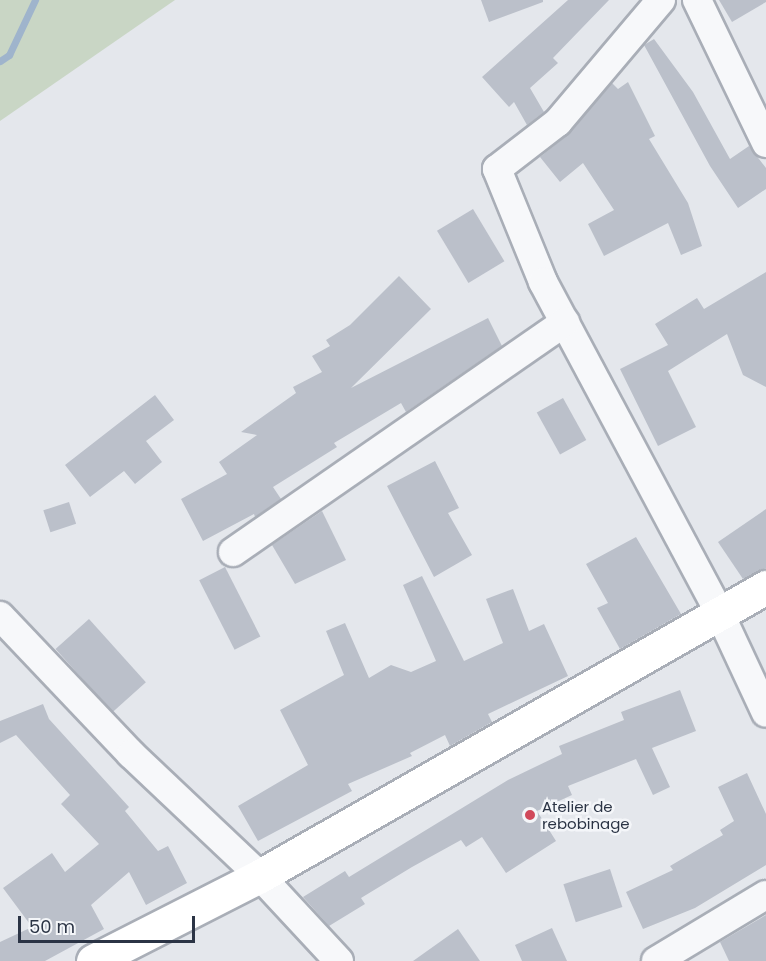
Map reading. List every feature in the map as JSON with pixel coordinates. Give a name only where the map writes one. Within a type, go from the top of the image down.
[{"type":"highway","points":[[93,961],[260,876],[766,587]]},
{"type":"street","points":[[661,0],[558,122],[497,169],[543,282],[719,612],[766,712]]},
{"type":"street","points":[[697,0],[766,143]]},
{"type":"street","points":[[712,0],[728,30]]},
{"type":"street","points":[[233,552],[565,322]]},
{"type":"street","points":[[0,616],[131,754],[260,876],[339,961]]},
{"type":"street","points":[[656,961],[766,895]]},
{"type":"green space","points":[[0,0],[175,0],[0,121]]},
{"type":"building","points":[[481,0],[543,0],[543,2],[489,22]]},
{"type":"building","points":[[568,0],[609,0],[553,58],[558,63],[530,88],[544,112],[527,125],[514,102],[509,107],[482,77]]},
{"type":"building","points":[[719,0],[766,0],[766,2],[732,22]]},
{"type":"building","points":[[654,39],[693,92],[730,159],[749,146],[766,168],[766,189],[738,208],[710,166],[644,45]]},
{"type":"building","points":[[628,82],[655,136],[649,139],[688,203],[702,246],[681,255],[668,223],[604,256],[588,224],[614,210],[583,163],[560,182],[540,157],[570,133],[612,83],[618,89]]},
{"type":"building","points":[[473,209],[504,261],[468,283],[437,231]]},
{"type":"building","points":[[766,272],[766,387],[743,375],[727,334],[668,371],[696,427],[658,446],[620,369],[668,345],[655,324],[697,298],[704,309]]},
{"type":"building","points":[[399,276],[431,309],[351,388],[488,318],[502,346],[406,412],[401,403],[334,443],[337,447],[273,487],[281,499],[255,517],[254,514],[203,541],[181,499],[227,474],[219,462],[257,435],[241,432],[296,393],[293,387],[322,372],[312,356],[330,346],[326,340],[350,325]]},
{"type":"building","points":[[155,395],[174,420],[146,441],[162,462],[135,484],[124,471],[90,497],[65,465]]},
{"type":"building","points":[[563,398],[586,440],[560,455],[537,413]]},
{"type":"building","points":[[435,461],[459,508],[448,513],[472,555],[434,577],[387,486]]},
{"type":"building","points":[[69,502],[76,524],[50,532],[43,510]]},
{"type":"building","points":[[766,509],[766,568],[743,579],[718,542]]},
{"type":"building","points":[[322,511],[346,560],[295,584],[272,545]]},
{"type":"building","points":[[636,537],[681,614],[620,649],[597,608],[608,603],[586,564]]},
{"type":"building","points":[[225,567],[260,636],[235,650],[199,580]]},
{"type":"building","points":[[422,576],[464,661],[503,643],[486,599],[513,589],[529,631],[544,624],[568,676],[488,714],[492,722],[450,746],[445,735],[410,753],[412,756],[348,784],[352,791],[258,841],[238,806],[308,765],[280,710],[344,675],[326,631],[345,623],[369,678],[391,665],[411,672],[436,661],[403,585]]},
{"type":"building","points":[[89,619],[146,682],[112,712],[56,649]]},
{"type":"building","points":[[680,690],[696,731],[652,748],[670,787],[653,795],[636,759],[568,786],[572,795],[537,811],[556,841],[506,873],[482,837],[466,847],[461,840],[412,867],[361,898],[365,904],[329,926],[303,897],[345,871],[349,877],[508,780],[562,754],[559,746],[624,720],[621,712]]},
{"type":"building","points":[[43,704],[49,719],[129,807],[125,811],[158,851],[168,846],[187,883],[146,905],[129,872],[91,905],[104,929],[45,961],[0,961],[0,942],[32,927],[3,888],[52,853],[65,872],[99,844],[61,804],[70,795],[16,735],[0,743],[0,721]]},
{"type":"building","points":[[747,773],[766,814],[766,865],[695,908],[643,929],[626,892],[673,870],[670,866],[723,835],[720,830],[734,821],[718,787]]},
{"type":"building","points":[[610,869],[622,907],[576,922],[563,884]]},
{"type":"building","points":[[766,915],[766,961],[729,961],[720,942]]},
{"type":"building","points":[[552,928],[567,961],[522,961],[515,945]]},
{"type":"building","points":[[458,929],[480,961],[413,961]]},
{"type":"waterway","points":[[0,61],[9,55],[35,0]]},
{"type":"place","name":"Atelier de rebobinage","points":[[530,815]]}]
